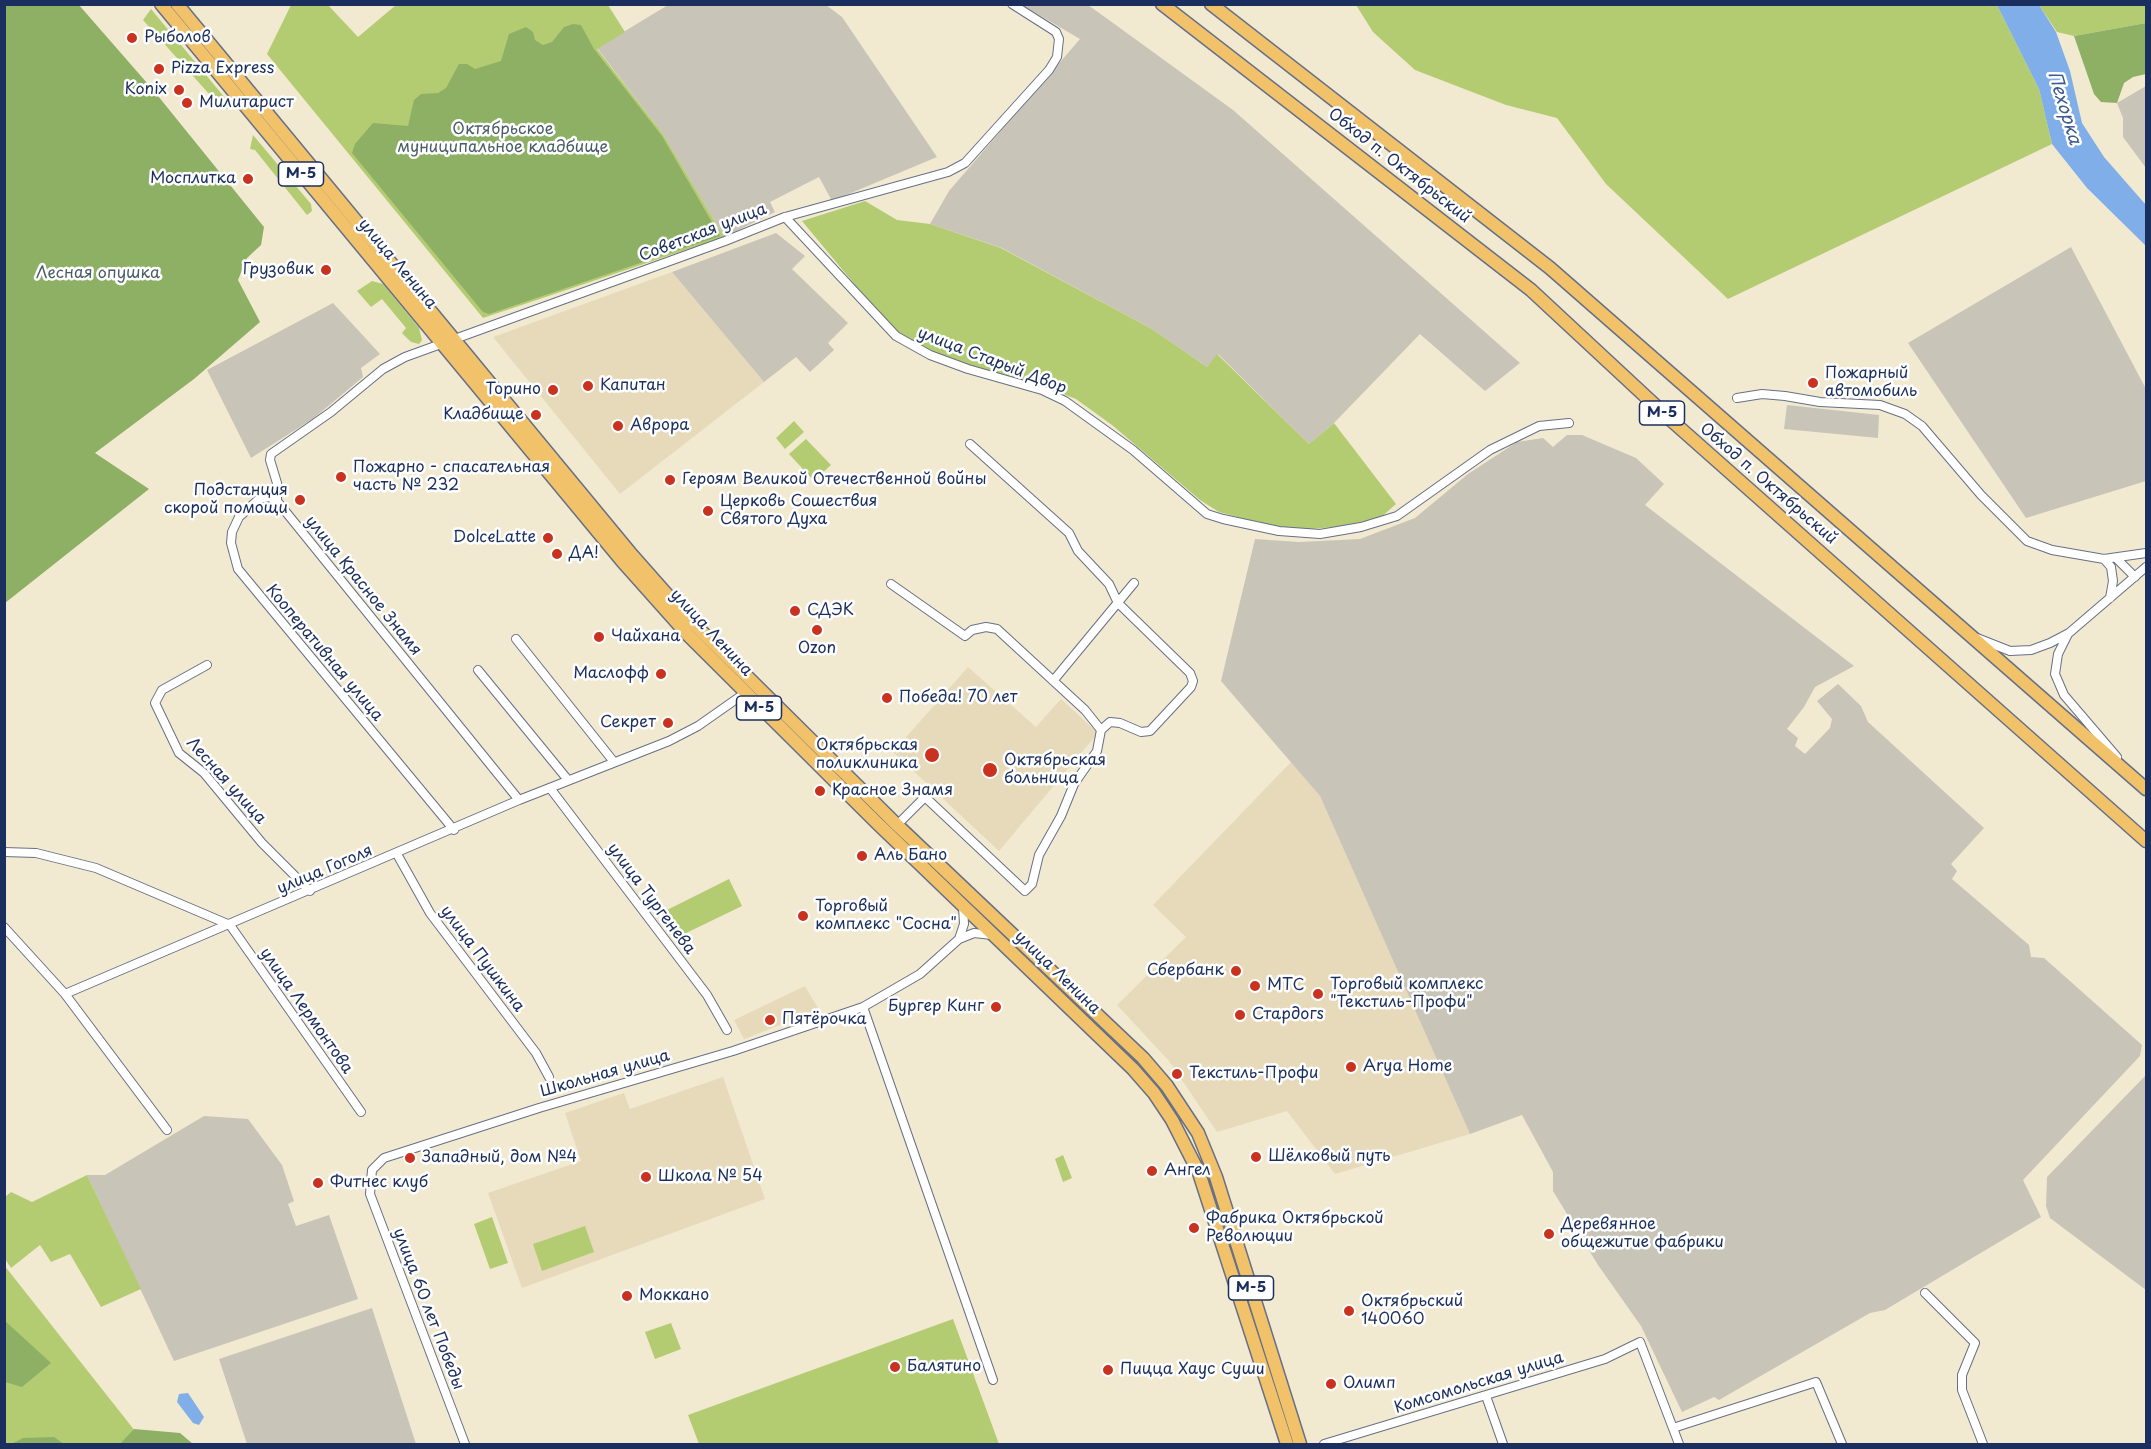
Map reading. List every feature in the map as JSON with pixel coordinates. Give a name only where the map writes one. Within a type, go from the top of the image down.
[{"type":"main road","name":"улица Ленина","points":[[161,4],[685,615],[897,825],[1143,1058],[1186,1114],[1216,1176],[1300,1444]]},
{"type":"main road","name":"улица Ленина","points":[[177,4],[622,561],[745,693],[1133,1069],[1172,1120],[1196,1164],[1287,1444]]},
{"type":"main road","name":"Обход п. Октябрьский","points":[[1162,4],[1531,290],[1680,429],[2146,841]]},
{"type":"main road","name":"Обход п. Октябрьский","points":[[1211,4],[1550,268],[2146,789]]},
{"type":"street","name":"Советская улица","points":[[448,341],[725,241],[785,217],[948,172],[965,163],[1049,70],[1057,57],[1059,39],[1056,32],[1012,4]]},
{"type":"street","name":"улица Старый Двор","points":[[785,217],[896,336],[930,355],[968,369],[1042,390],[1065,402],[1133,450],[1207,514],[1223,519],[1280,531],[1320,534],[1361,527],[1397,516],[1500,445],[1539,426],[1569,423]]},
{"type":"street","points":[[276,501],[271,454],[331,412],[383,369],[405,357],[448,341]]},
{"type":"street","points":[[1737,398],[1762,394],[1820,402],[1880,405],[1905,414],[1922,426],[1981,495],[2027,541],[2052,550],[2104,559],[2117,559],[2146,553]]},
{"type":"street","points":[[897,825],[925,797],[1025,891],[1032,884],[1039,855],[1061,816],[1074,784],[1097,751],[1101,730],[1110,722],[1120,723],[1141,732],[1150,731],[1191,687],[1193,681],[1190,673],[1118,603],[1110,584],[1078,551],[1069,533],[970,444]]},
{"type":"street","name":"Кооперативная улица","points":[[276,501],[268,497],[259,499],[239,517],[232,531],[231,543],[238,569],[454,830]]},
{"type":"street","name":"улица Красное Знамя","points":[[276,501],[519,800]]},
{"type":"street","points":[[2104,559],[2110,567],[2113,581],[2110,598]]},
{"type":"street","points":[[2117,559],[2135,577]]},
{"type":"street","points":[[1967,634],[2010,651],[2031,650],[2068,633],[2146,567]]},
{"type":"street","points":[[1053,681],[1134,583]]},
{"type":"street","points":[[891,584],[965,636],[972,630],[986,627],[997,629],[1085,710],[1101,730]]},
{"type":"street","points":[[2068,633],[2058,654],[2055,674],[2064,695],[2133,777]]},
{"type":"street","points":[[516,639],[614,762]]},
{"type":"street","name":"Лесная улица","points":[[207,665],[162,690],[155,703],[178,753],[204,773],[262,843],[310,891]]},
{"type":"street","points":[[478,670],[568,780]]},
{"type":"street","name":"улица Гоголя","points":[[66,994],[454,830],[519,800],[669,741],[698,726],[745,693]]},
{"type":"street","name":"улица Тургенева","points":[[550,788],[707,995],[727,1030]]},
{"type":"street","points":[[4,852],[36,853],[96,868],[230,925]]},
{"type":"street","name":"улица Пушкина","points":[[397,854],[430,913],[536,1053],[549,1077]]},
{"type":"street","points":[[959,939],[964,924],[963,906]]},
{"type":"street","name":"улица Лермонтова","points":[[230,925],[361,1112]]},
{"type":"street","points":[[4,927],[66,994],[167,1130]]},
{"type":"street","points":[[959,939],[974,933],[995,935]]},
{"type":"street","name":"Школьная улица","points":[[370,1182],[372,1170],[384,1158],[539,1108],[733,1051],[863,1007],[920,974],[959,939]]},
{"type":"street","points":[[863,1007],[993,1380]]},
{"type":"street","name":"улица 60 лет Победы","points":[[370,1182],[376,1212],[465,1444]]},
{"type":"street","points":[[1925,1293],[1975,1343],[1962,1375],[1962,1390],[1983,1444]]},
{"type":"street","name":"Комсомольская улица","points":[[1324,1444],[1605,1359],[1640,1342],[1673,1428]]},
{"type":"street","points":[[1679,1444],[1673,1428],[1816,1382],[1842,1444]]},
{"type":"street","points":[[1486,1396],[1503,1444]]},
{"type":"shaded area","points":[[668,5],[826,5],[842,17],[937,157],[832,201],[819,177],[770,202],[775,212],[724,237],[663,134],[597,48]]},
{"type":"shaded area","points":[[1022,5],[1088,5],[1102,15],[1233,110],[1520,363],[1485,391],[1420,334],[1334,423],[1309,444],[1218,354],[1207,367],[1152,329],[1002,248],[930,224],[949,191],[1080,39]]},
{"type":"shaded area","points":[[2146,86],[2146,168],[2123,137],[2123,118],[2117,103]]},
{"type":"shaded area","points":[[776,233],[805,256],[792,269],[848,323],[828,343],[834,350],[810,372],[796,357],[764,382],[672,272]]},
{"type":"shaded area","points":[[2071,247],[2146,389],[2146,481],[2026,518],[1908,343]]},
{"type":"shaded area","points":[[672,272],[764,382],[620,494],[493,337]]},
{"type":"shaded area","points":[[333,303],[380,354],[361,368],[363,377],[314,418],[251,458],[207,370]]},
{"type":"shaded area","points":[[1787,405],[1879,415],[1878,438],[1784,429]]},
{"type":"shaded area","points":[[1567,435],[1582,435],[1636,458],[1664,484],[1645,505],[1854,666],[1815,687],[1804,707],[1787,729],[1798,738],[1795,746],[1805,754],[1830,728],[1832,719],[1817,701],[1838,684],[1861,706],[1868,722],[1984,828],[1951,864],[1957,871],[1952,879],[2029,945],[2031,957],[2044,958],[2142,1045],[2140,1056],[2023,1180],[2041,1217],[1885,1310],[1870,1313],[1719,1400],[1714,1397],[1682,1412],[1641,1326],[1598,1265],[1553,1191],[1553,1172],[1522,1115],[1470,1134],[1320,796],[1221,681],[1255,539],[1299,542],[1360,539],[1415,518],[1468,474],[1517,442],[1543,438],[1553,447]]},
{"type":"shaded area","name":"Октябрьская больница","points":[[968,667],[1036,727],[1061,699],[1098,733],[999,851],[893,752]]},
{"type":"shaded area","points":[[1291,762],[1320,796],[1470,1134],[1335,1174],[1287,1111],[1217,1132],[1169,1061],[1117,1005],[1186,937],[1153,905]]},
{"type":"shaded area","points":[[805,986],[819,1010],[744,1039],[734,1020]]},
{"type":"shaded area","points":[[2146,1075],[2146,1290],[2050,1218],[2046,1206],[2047,1177]]},
{"type":"shaded area","name":"Школа № 54","points":[[723,1077],[765,1199],[522,1288],[488,1193],[581,1161],[565,1113],[624,1093],[630,1109]]},
{"type":"shaded area","points":[[204,1116],[248,1119],[282,1165],[294,1201],[288,1204],[296,1226],[329,1215],[358,1299],[174,1361],[87,1175],[105,1175]]},
{"type":"shaded area","points":[[372,1308],[416,1444],[247,1444],[219,1359]]},
{"type":"green space","name":"Лесная опушка","points":[[5,4],[79,5],[154,91],[264,227],[261,245],[247,258],[238,280],[260,322],[194,379],[95,453],[149,489],[5,603]]},
{"type":"green space","name":"Октябрьское муниципальное кладбище","points":[[291,5],[328,5],[358,37],[396,5],[608,5],[625,32],[597,49],[663,134],[724,237],[483,318],[267,54]]},
{"type":"green space","points":[[1356,5],[1997,5],[2039,89],[2052,144],[1728,299],[1606,184],[1557,118],[1506,105],[1415,70],[1373,32]]},
{"type":"green space","points":[[2039,5],[2146,5],[2146,23],[2074,36],[2057,32]]},
{"type":"green space","points":[[151,9],[231,105],[227,109],[218,104],[143,20]]},
{"type":"green space","points":[[2146,23],[2146,74],[2133,77],[2124,83],[2117,103],[2101,102],[2094,94],[2074,36]]},
{"type":"green space","name":"Октябрьское муниципальное кладбище","points":[[573,24],[581,25],[594,49],[662,136],[720,236],[489,314],[483,312],[352,153],[355,144],[373,123],[408,126],[414,100],[421,94],[438,93],[446,88],[459,64],[467,64],[475,69],[501,61],[509,34],[526,27],[533,32],[535,40],[543,45],[552,42],[564,27]]},
{"type":"green space","points":[[253,135],[311,204],[312,211],[307,215],[255,150],[250,149]]},
{"type":"green space","points":[[865,201],[897,220],[930,224],[1001,248],[1152,329],[1207,367],[1217,354],[1309,444],[1334,423],[1396,504],[1379,519],[1347,526],[1298,530],[1279,528],[1219,512],[1200,500],[1112,425],[1076,399],[1043,386],[963,366],[918,351],[895,333],[802,221]]},
{"type":"green space","points":[[372,281],[383,284],[419,328],[422,340],[419,344],[411,342],[402,333],[406,328],[382,299],[371,307],[357,291]]},
{"type":"green space","points":[[794,421],[804,432],[785,449],[776,438]]},
{"type":"green space","points":[[806,439],[831,465],[814,481],[789,454]]},
{"type":"green space","points":[[729,879],[742,906],[680,936],[667,910]]},
{"type":"green space","points":[[1063,1155],[1072,1178],[1063,1182],[1055,1159]]},
{"type":"green space","points":[[87,1175],[141,1289],[101,1307],[70,1254],[51,1262],[40,1245],[11,1268],[5,1259],[5,1197],[11,1192],[32,1202]]},
{"type":"green space","points":[[492,1217],[508,1263],[490,1269],[474,1224]]},
{"type":"green space","points":[[585,1226],[594,1252],[542,1271],[533,1244]]},
{"type":"green space","points":[[4,1265],[139,1436],[140,1444],[5,1444]]},
{"type":"green space","name":"Балятино","points":[[953,1319],[999,1444],[699,1444],[688,1415]]},
{"type":"green space","points":[[4,1320],[51,1363],[22,1387],[5,1382]]},
{"type":"green space","points":[[671,1323],[681,1349],[655,1359],[645,1332]]},
{"type":"green space","points":[[134,1429],[180,1433],[193,1444],[120,1444]]},
{"type":"green space","points":[[54,1437],[64,1444],[11,1444],[23,1438]]},
{"type":"water","name":"Пехорка","points":[[1997,5],[2039,5],[2056,32],[2070,71],[2082,123],[2104,157],[2146,205],[2146,246],[2087,188],[2052,144],[2039,89]]},
{"type":"water","points":[[188,1393],[204,1417],[199,1425],[193,1423],[177,1402],[179,1394]]},
{"type":"place","name":"Рыболов","points":[[132,38]]},
{"type":"place","name":"Pizza Express","points":[[159,69]]},
{"type":"place","name":"Konix","points":[[179,90]]},
{"type":"place","name":"Милитарист","points":[[187,103]]},
{"type":"place","name":"Мосплитка","points":[[248,179]]},
{"type":"place","name":"Грузовик","points":[[326,270]]},
{"type":"place","name":"Пожарный автомобиль","points":[[1813,383]]},
{"type":"place","name":"Капитан","points":[[588,386]]},
{"type":"place","name":"Торино","points":[[553,390]]},
{"type":"place","name":"Кладбище","points":[[536,415]]},
{"type":"place","name":"Аврора","points":[[618,426]]},
{"type":"place","name":"Пожарно - спасательная часть № 232","points":[[341,477]]},
{"type":"place","name":"Героям Великой Отечественной войны","points":[[670,480]]},
{"type":"place","name":"Подстанция скорой помощи","points":[[300,500]]},
{"type":"place","name":"Церковь Сошествия Святого Духа","points":[[708,511]]},
{"type":"place","name":"DolceLatte","points":[[548,538]]},
{"type":"place","name":"ДА!","points":[[557,554]]},
{"type":"place","name":"СДЭК","points":[[795,611]]},
{"type":"place","name":"Ozon","points":[[817,630]]},
{"type":"place","name":"Чайхана","points":[[599,637]]},
{"type":"place","name":"Маслофф","points":[[661,674]]},
{"type":"place","name":"Победа! 70 лет","points":[[887,698]]},
{"type":"place","name":"Секрет","points":[[668,723]]},
{"type":"place","name":"Октябрьская поликлиника","points":[[932,755]]},
{"type":"place","name":"Октябрьская больница","points":[[990,770]]},
{"type":"place","name":"Красное Знамя","points":[[820,791]]},
{"type":"place","name":"Аль Бано","points":[[862,856]]},
{"type":"place","name":"Торговый комплекс \"Сосна\"","points":[[803,916]]},
{"type":"place","name":"Сбербанк","points":[[1236,971]]},
{"type":"place","name":"МТС","points":[[1255,986]]},
{"type":"place","name":"Торговый комплекс \"Текстиль-Профи\"","points":[[1318,994]]},
{"type":"place","name":"Бургер Кинг","points":[[996,1007]]},
{"type":"place","name":"Стардогs","points":[[1240,1015]]},
{"type":"place","name":"Пятёрочка","points":[[770,1020]]},
{"type":"place","name":"Arya Home","points":[[1351,1067]]},
{"type":"place","name":"Текстиль-Профи","points":[[1177,1074]]},
{"type":"place","name":"Шёлковый путь","points":[[1256,1157]]},
{"type":"place","name":"Западный, дом №4","points":[[410,1158]]},
{"type":"place","name":"Ангел","points":[[1152,1171]]},
{"type":"place","name":"Школа № 54","points":[[646,1177]]},
{"type":"place","name":"Фитнес клуб","points":[[318,1183]]},
{"type":"place","name":"Фабрика Октябрьской Революции","points":[[1194,1228]]},
{"type":"place","name":"Деревянное общежитие фабрики","points":[[1549,1234]]},
{"type":"place","name":"Моккано","points":[[627,1296]]},
{"type":"place","name":"Октябрьский 140060","points":[[1349,1311]]},
{"type":"place","name":"Балятино","points":[[895,1367]]},
{"type":"place","name":"Пицца Хаус Суши","points":[[1108,1370]]},
{"type":"place","name":"Олимп","points":[[1331,1384]]}]
